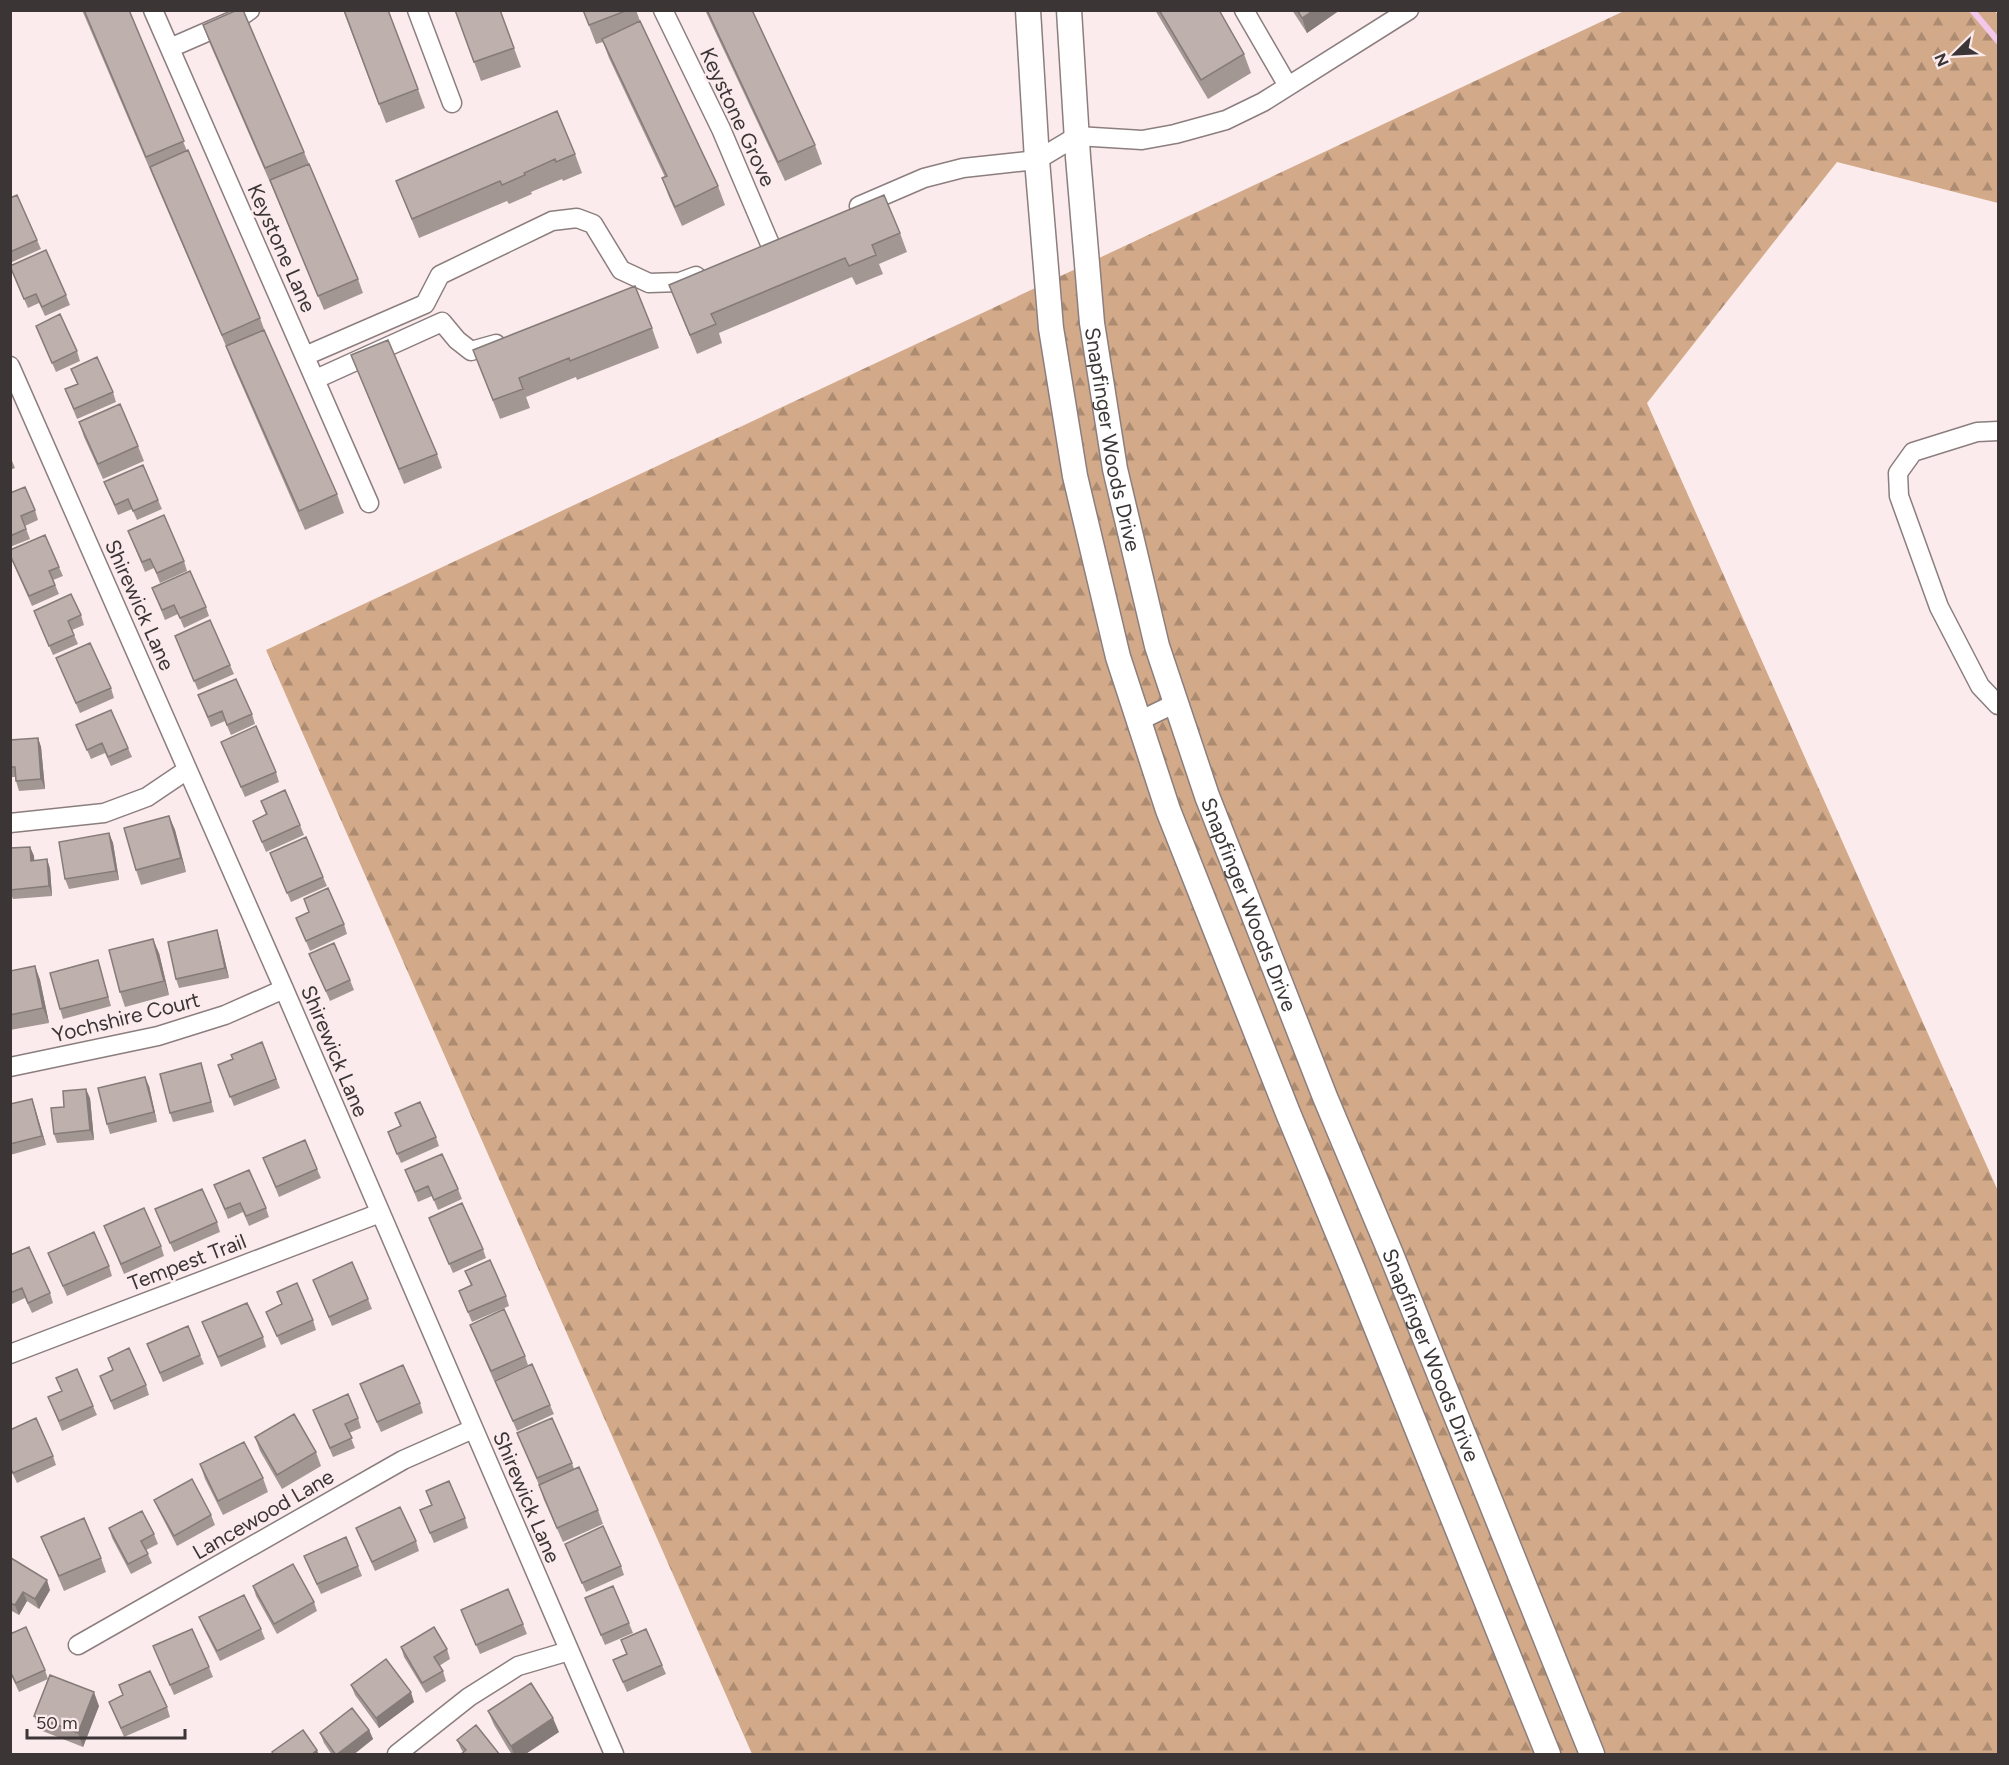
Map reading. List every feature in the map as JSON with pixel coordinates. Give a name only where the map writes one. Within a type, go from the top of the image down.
[{"type":"main road","name":"Snapfinger Woods Drive","points":[[1028,10],[1037,160],[1052,328],[1075,476],[1118,657],[1172,821],[1548,1755]]},
{"type":"main road","name":"Snapfinger Woods Drive","points":[[1069,10],[1092,323],[1115,469],[1157,646],[1206,796],[1321,1087],[1391,1254],[1592,1755]]},
{"type":"street","name":"Keystone Lane","points":[[153,10],[369,503]]},
{"type":"street","points":[[170,48],[239,18],[250,10]]},
{"type":"street","points":[[417,10],[452,103]]},
{"type":"street","name":"Keystone Grove","points":[[663,10],[775,242],[750,252]]},
{"type":"street","points":[[1244,10],[1288,86]]},
{"type":"street","points":[[846,211],[933,175],[963,168],[1037,160],[1077,136],[1142,140],[1175,134],[1226,120],[1263,102],[1409,10]]},
{"type":"street","points":[[304,356],[425,304],[440,275],[552,221],[577,218],[593,224],[621,270],[649,283],[680,282],[710,270]]},
{"type":"street","points":[[622,296],[639,278]]},
{"type":"street","points":[[316,379],[442,322],[471,351],[516,336]]},
{"type":"street","name":"Shirewick Lane","points":[[10,366],[284,989],[614,1755]]},
{"type":"street","points":[[1998,431],[1977,432],[1913,452],[1898,473],[1899,496],[1939,607],[1980,686],[1998,705]]},
{"type":"street","points":[[1139,721],[1176,703]]},
{"type":"street","points":[[10,823],[104,813],[147,797],[187,770]]},
{"type":"street","name":"Yochshire Court","points":[[10,1067],[159,1036],[225,1015],[284,989]]},
{"type":"street","name":"Tempest Trail","points":[[10,1354],[380,1213]]},
{"type":"street","name":"Lancewood Lane","points":[[78,1645],[403,1460],[473,1429]]},
{"type":"street","points":[[397,1755],[469,1697],[518,1666],[569,1651]]},
{"type":"green space","points":[[1624,11],[1995,11],[1998,15],[1998,203],[1837,162],[1647,403],[1998,1191],[1998,1754],[752,1754],[266,650]]},
{"type":"building","points":[[84,10],[129,10],[184,141],[146,157]]},
{"type":"building","points":[[237,10],[243,10],[304,152],[265,168],[203,25]]},
{"type":"building","points":[[344,10],[388,10],[418,89],[379,104]]},
{"type":"building","points":[[455,10],[500,10],[514,48],[474,62]]},
{"type":"building","points":[[583,10],[628,10],[589,25]]},
{"type":"building","points":[[707,10],[752,10],[815,145],[778,162]]},
{"type":"building","points":[[1159,10],[1219,10],[1244,54],[1201,80]]},
{"type":"building","points":[[1297,10],[1314,10],[1302,18]]},
{"type":"building","points":[[640,21],[718,186],[675,207],[662,178],[667,176],[602,39]]},
{"type":"building","points":[[557,111],[575,154],[556,162],[555,159],[502,185],[500,181],[412,219],[396,181]]},
{"type":"building","points":[[188,150],[260,318],[222,335],[150,167]]},
{"type":"building","points":[[309,164],[358,279],[318,296],[270,180]]},
{"type":"building","points":[[17,195],[37,240],[10,252],[10,198]]},
{"type":"building","points":[[884,195],[900,233],[872,245],[876,255],[849,266],[845,258],[711,314],[716,324],[690,335],[669,285]]},
{"type":"building","points":[[46,250],[66,295],[42,307],[36,294],[24,299],[10,266]]},
{"type":"building","points":[[635,286],[652,328],[570,361],[569,358],[519,378],[523,389],[493,400],[473,350]]},
{"type":"building","points":[[60,314],[77,351],[52,363],[36,326]]},
{"type":"building","points":[[264,330],[337,494],[299,511],[226,346]]},
{"type":"building","points":[[388,340],[437,454],[399,469],[351,355]]},
{"type":"building","points":[[97,357],[113,392],[74,409],[65,389],[78,384],[71,369]]},
{"type":"building","points":[[120,404],[138,446],[98,464],[79,422]]},
{"type":"building","points":[[143,465],[158,500],[133,511],[128,499],[115,505],[104,482]]},
{"type":"building","points":[[25,487],[35,510],[21,516],[26,529],[10,536],[10,493]]},
{"type":"building","points":[[164,515],[184,561],[157,573],[150,559],[142,562],[128,531]]},
{"type":"building","points":[[45,535],[59,567],[49,571],[55,585],[29,596],[10,555],[10,550]]},
{"type":"building","points":[[190,571],[206,607],[180,618],[174,605],[162,610],[152,588]]},
{"type":"building","points":[[71,594],[81,615],[68,621],[74,635],[49,646],[34,611]]},
{"type":"building","points":[[210,620],[230,665],[194,681],[175,636]]},
{"type":"building","points":[[90,643],[111,688],[76,703],[56,658]]},
{"type":"building","points":[[236,679],[252,714],[227,725],[222,711],[208,717],[198,695]]},
{"type":"building","points":[[111,710],[128,748],[108,757],[102,743],[87,750],[76,725]]},
{"type":"building","points":[[256,726],[276,772],[241,787],[221,742]]},
{"type":"building","points":[[38,738],[41,779],[16,781],[15,767],[10,767],[10,740]]},
{"type":"building","points":[[285,790],[300,825],[262,842],[253,821],[267,814],[261,801]]},
{"type":"building","points":[[169,816],[181,858],[136,870],[124,828]]},
{"type":"building","points":[[109,833],[116,871],[65,879],[59,842]]},
{"type":"building","points":[[306,837],[323,877],[287,893],[270,853]]},
{"type":"building","points":[[30,847],[31,861],[47,859],[49,886],[10,890],[10,848]]},
{"type":"building","points":[[328,888],[344,924],[306,941],[296,918],[309,912],[304,899]]},
{"type":"building","points":[[217,930],[225,968],[176,979],[168,942]]},
{"type":"building","points":[[153,939],[164,981],[120,992],[109,950]]},
{"type":"building","points":[[334,943],[350,980],[326,991],[309,954]]},
{"type":"building","points":[[98,960],[108,997],[60,1009],[50,973]]},
{"type":"building","points":[[35,966],[43,1008],[10,1015],[10,971]]},
{"type":"building","points":[[262,1042],[276,1079],[230,1097],[218,1065],[233,1059],[231,1055]]},
{"type":"building","points":[[201,1063],[211,1102],[170,1113],[160,1074]]},
{"type":"building","points":[[145,1077],[154,1112],[107,1124],[98,1088]]},
{"type":"building","points":[[86,1089],[90,1130],[54,1134],[51,1108],[64,1107],[63,1091]]},
{"type":"building","points":[[32,1099],[42,1136],[10,1144],[10,1104]]},
{"type":"building","points":[[420,1102],[436,1137],[397,1154],[388,1132],[401,1126],[395,1113]]},
{"type":"building","points":[[305,1140],[317,1169],[276,1187],[263,1158]]},
{"type":"building","points":[[442,1154],[458,1189],[434,1200],[428,1186],[415,1192],[405,1170]]},
{"type":"building","points":[[249,1170],[266,1208],[246,1216],[240,1203],[225,1209],[214,1185]]},
{"type":"building","points":[[202,1189],[217,1222],[170,1243],[155,1209]]},
{"type":"building","points":[[462,1203],[483,1249],[449,1264],[429,1218]]},
{"type":"building","points":[[144,1208],[161,1246],[121,1264],[104,1226]]},
{"type":"building","points":[[94,1232],[109,1266],[63,1286],[48,1253]]},
{"type":"building","points":[[29,1247],[50,1293],[28,1303],[22,1288],[10,1293],[10,1255]]},
{"type":"building","points":[[490,1260],[506,1296],[468,1312],[459,1291],[472,1285],[465,1271]]},
{"type":"building","points":[[352,1262],[368,1299],[329,1317],[313,1280]]},
{"type":"building","points":[[297,1283],[313,1320],[277,1336],[266,1312],[282,1304],[277,1292]]},
{"type":"building","points":[[247,1303],[263,1337],[218,1357],[202,1322]]},
{"type":"building","points":[[504,1309],[525,1356],[491,1371],[470,1325]]},
{"type":"building","points":[[188,1326],[200,1355],[160,1373],[147,1344]]},
{"type":"building","points":[[129,1348],[146,1385],[111,1401],[100,1376],[113,1370],[108,1358]]},
{"type":"building","points":[[532,1364],[550,1405],[513,1421],[495,1381]]},
{"type":"building","points":[[403,1365],[420,1403],[377,1422],[360,1384]]},
{"type":"building","points":[[77,1369],[93,1406],[59,1421],[48,1397],[62,1391],[56,1378]]},
{"type":"building","points":[[348,1394],[358,1418],[345,1424],[352,1438],[330,1448],[313,1410]]},
{"type":"building","points":[[294,1414],[316,1452],[277,1475],[255,1437]]},
{"type":"building","points":[[36,1418],[53,1456],[13,1473],[10,1467],[10,1430]]},
{"type":"building","points":[[552,1418],[572,1463],[537,1478],[517,1433]]},
{"type":"building","points":[[244,1442],[263,1478],[218,1501],[200,1464]]},
{"type":"building","points":[[579,1467],[598,1510],[557,1528],[539,1485]]},
{"type":"building","points":[[192,1479],[211,1515],[174,1536],[154,1500]]},
{"type":"building","points":[[449,1481],[465,1518],[430,1533],[420,1510],[432,1505],[426,1491]]},
{"type":"building","points":[[400,1507],[416,1541],[372,1562],[356,1528]]},
{"type":"building","points":[[142,1511],[154,1534],[141,1541],[148,1554],[128,1564],[109,1528]]},
{"type":"building","points":[[84,1518],[101,1558],[59,1576],[41,1537]]},
{"type":"building","points":[[603,1526],[621,1566],[582,1583],[565,1544]]},
{"type":"building","points":[[346,1537],[358,1566],[317,1584],[304,1556]]},
{"type":"building","points":[[11,1558],[47,1580],[35,1599],[23,1592],[15,1605],[10,1603]]},
{"type":"building","points":[[293,1564],[314,1602],[274,1624],[253,1586]]},
{"type":"building","points":[[613,1586],[629,1623],[601,1635],[585,1598]]},
{"type":"building","points":[[508,1589],[523,1624],[476,1645],[461,1610]]},
{"type":"building","points":[[244,1595],[261,1629],[217,1651],[199,1617]]},
{"type":"building","points":[[26,1627],[45,1670],[16,1683],[10,1671],[10,1634]]},
{"type":"building","points":[[434,1627],[447,1649],[434,1657],[443,1671],[422,1683],[401,1647]]},
{"type":"building","points":[[192,1629],[209,1667],[170,1685],[153,1646]]},
{"type":"building","points":[[646,1629],[662,1665],[623,1682],[613,1660],[627,1654],[621,1640]]},
{"type":"building","points":[[386,1659],[411,1692],[376,1718],[351,1685]]},
{"type":"building","points":[[150,1671],[167,1707],[121,1728],[109,1702],[123,1695],[119,1685]]},
{"type":"building","points":[[50,1675],[94,1692],[78,1733],[34,1716]]},
{"type":"building","points":[[531,1683],[553,1718],[511,1746],[488,1711]]},
{"type":"building","points":[[352,1708],[369,1730],[336,1755],[320,1733]]},
{"type":"building","points":[[476,1725],[500,1755],[460,1755],[466,1750],[457,1740]]},
{"type":"building","points":[[303,1730],[317,1750],[311,1755],[274,1755],[272,1752]]},
{"type":"waterway","points":[[1972,10],[1998,41]]}]
